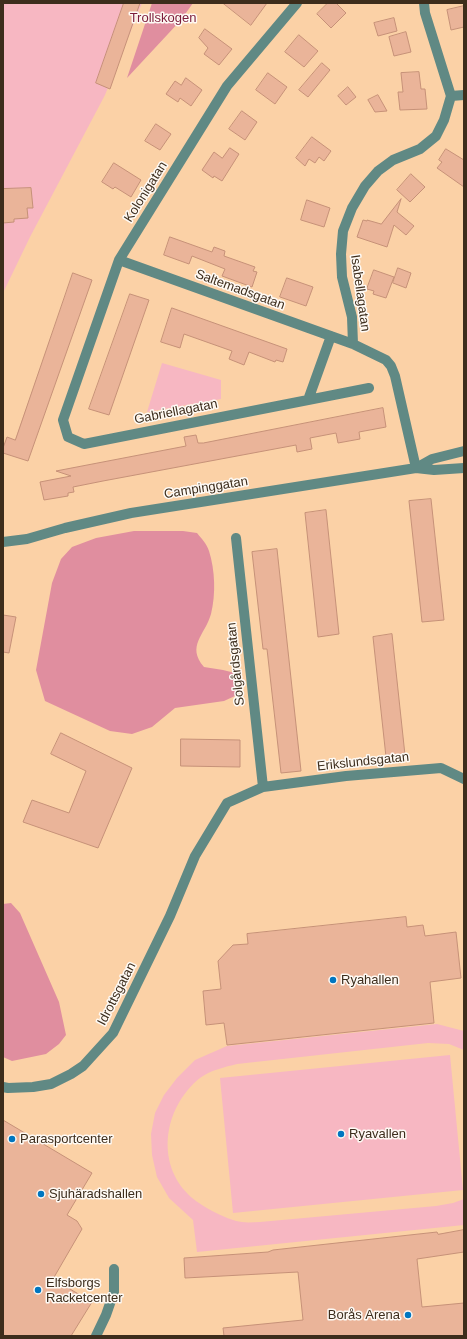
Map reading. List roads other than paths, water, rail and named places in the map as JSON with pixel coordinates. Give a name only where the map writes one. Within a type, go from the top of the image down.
[{"type":"street","name":"Kolonigatan","points":[[63,420],[119,260],[227,86],[297,3]]},
{"type":"street","points":[[424,3],[425,13],[451,96],[464,95]]},
{"type":"street","name":"Isabellagatan","points":[[416,468],[395,376],[391,366],[386,360],[353,344],[352,317],[342,277],[341,254],[343,230],[352,208],[365,186],[378,171],[392,160],[420,149],[436,136],[444,120],[451,96]]},
{"type":"street","name":"Saltemadsgatan","points":[[119,260],[353,344]]},
{"type":"street","points":[[308,400],[330,336]]},
{"type":"street","name":"Gabriellagatan","points":[[63,420],[68,437],[84,444],[370,388]]},
{"type":"street","name":"Campinggatan","points":[[416,468],[432,459],[464,451]]},
{"type":"street","name":"Campinggatan","points":[[3,542],[27,539],[131,512],[416,468],[434,470],[464,468]]},
{"type":"street","name":"Solgårdsgatan","points":[[236,538],[263,787]]},
{"type":"street","name":"Erikslundsgatan","points":[[178,893],[195,856],[227,803],[263,787],[346,776],[441,768],[464,779]]},
{"type":"street","name":"Idrottsgatan","points":[[3,1087],[33,1087],[51,1084],[83,1066],[96,1052],[113,1032],[170,916],[178,893]]},
{"type":"street","points":[[96,1336],[106,1315],[114,1292],[114,1269]]},
{"type":"place","name":"Ryahallen","points":[[333,980]]},
{"type":"place","name":"Ryavallen","points":[[341,1134]]},
{"type":"place","name":"Parasportcenter","points":[[12,1139]]},
{"type":"place","name":"Sjuhäradshallen","points":[[41,1194]]},
{"type":"place","name":"Elfsborgs Racketcenter","points":[[38,1290]]},
{"type":"place","name":"Borås Arena","points":[[408,1315]]},
{"type":"park label","name":"Trollskogen","points":[[163,18]]}]
